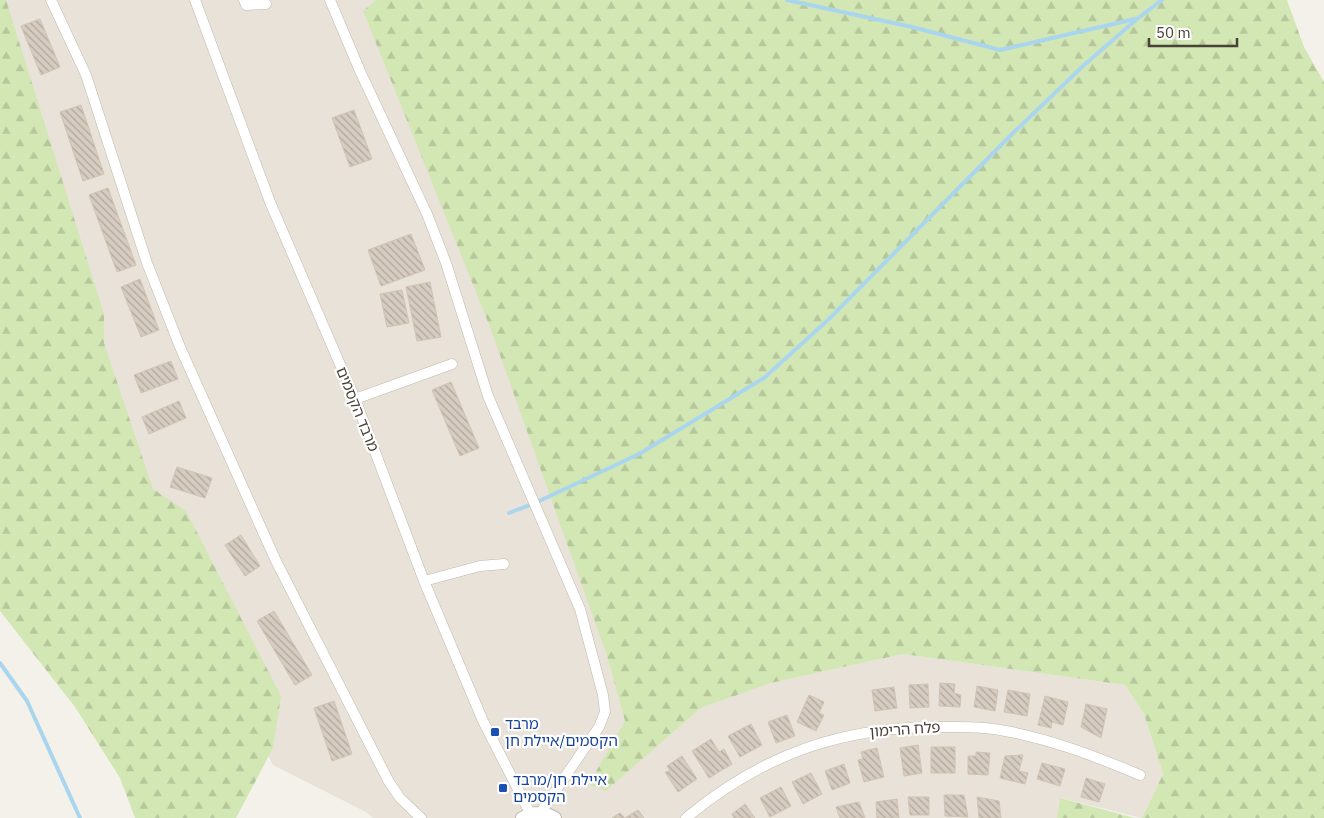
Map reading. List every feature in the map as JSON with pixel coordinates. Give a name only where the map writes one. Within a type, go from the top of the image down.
[{"type":"street","points":[[51,0],[86,75],[147,263],[180,347],[276,561],[388,782],[400,798],[421,818]]},
{"type":"street","name":"מרבד הקסמים","points":[[196,0],[270,202],[355,399],[424,581],[483,721],[531,814]]},
{"type":"street","points":[[244,0],[246,5],[266,4]]},
{"type":"street","points":[[330,0],[360,71],[427,214],[446,263],[488,396],[580,609],[603,694],[604,712],[600,726],[531,814],[555,818]]},
{"type":"street","points":[[355,399],[452,364]]},
{"type":"street","points":[[424,581],[480,566],[504,564]]},
{"type":"street","name":"פלח הרימון","points":[[686,818],[727,786],[777,759],[845,736],[877,729],[958,727],[999,730],[1069,748],[1140,774]]},
{"type":"shaded area","points":[[0,0],[465,0],[606,653],[625,721],[606,791],[701,708],[771,683],[903,654],[1125,685],[1144,714],[1163,774],[1142,818],[1061,798],[1057,818],[373,818],[366,812],[273,765],[0,241]]},
{"type":"green space","points":[[0,0],[6,0],[104,314],[104,343],[153,489],[186,511],[281,696],[273,748],[236,818],[135,818],[120,778],[75,707],[0,611]]},
{"type":"green space","points":[[376,0],[1287,0],[1304,47],[1324,82],[1324,818],[1142,818],[1163,774],[1144,714],[1125,685],[903,654],[771,683],[701,708],[606,791],[589,784],[625,721],[606,653],[490,327],[363,11]]},
{"type":"green space","points":[[1060,798],[1135,818],[1057,818]]},
{"type":"building","points":[[40,19],[60,67],[41,75],[21,26]]},
{"type":"building","points":[[81,105],[104,174],[83,181],[60,112]]},
{"type":"building","points":[[354,110],[372,159],[350,167],[332,118]]},
{"type":"building","points":[[108,188],[136,265],[117,272],[89,195]]},
{"type":"building","points":[[411,234],[425,270],[381,286],[368,250]]},
{"type":"building","points":[[140,279],[159,330],[141,337],[121,287]]},
{"type":"building","points":[[430,282],[441,337],[417,341],[406,287]]},
{"type":"building","points":[[402,290],[409,323],[387,327],[380,294]]},
{"type":"building","points":[[171,361],[178,379],[141,393],[134,375]]},
{"type":"building","points":[[451,382],[479,448],[460,456],[432,390]]},
{"type":"building","points":[[179,401],[186,418],[149,434],[142,417]]},
{"type":"building","points":[[177,467],[212,478],[205,498],[170,487]]},
{"type":"building","points":[[241,535],[260,566],[245,576],[225,545]]},
{"type":"building","points":[[274,611],[312,675],[295,685],[257,621]]},
{"type":"building","points":[[940,683],[955,684],[954,693],[961,695],[960,707],[939,706]]},
{"type":"building","points":[[928,684],[929,707],[910,708],[909,685]]},
{"type":"building","points":[[977,686],[998,690],[995,711],[974,707]]},
{"type":"building","points":[[894,687],[897,708],[875,711],[872,690]]},
{"type":"building","points":[[1008,690],[1030,694],[1027,716],[1004,712]]},
{"type":"building","points":[[809,695],[824,702],[819,713],[824,715],[816,731],[797,722]]},
{"type":"building","points":[[1045,696],[1068,702],[1063,725],[1052,722],[1051,728],[1038,725]]},
{"type":"building","points":[[334,701],[352,754],[332,761],[314,708]]},
{"type":"building","points":[[1086,704],[1107,709],[1101,738],[1081,727]]},
{"type":"building","points":[[787,715],[795,736],[776,743],[768,722]]},
{"type":"building","points":[[751,724],[762,745],[740,757],[728,736]]},
{"type":"building","points":[[711,739],[719,752],[724,749],[732,764],[709,778],[692,751]]},
{"type":"building","points":[[918,745],[922,773],[904,776],[900,748]]},
{"type":"building","points":[[931,747],[955,747],[955,773],[931,773]]},
{"type":"building","points":[[877,748],[884,777],[864,782],[858,760],[863,759],[861,752]]},
{"type":"building","points":[[976,752],[990,753],[988,775],[968,774],[968,756],[976,756]]},
{"type":"building","points":[[1023,755],[1019,771],[1028,773],[1025,784],[1000,778],[1005,756]]},
{"type":"building","points":[[682,756],[697,779],[678,792],[665,772],[670,771],[667,766]]},
{"type":"building","points":[[1042,763],[1065,769],[1060,786],[1037,779]]},
{"type":"building","points":[[844,764],[850,783],[832,790],[825,771]]},
{"type":"building","points":[[811,773],[822,794],[803,804],[792,782]]},
{"type":"building","points":[[1086,778],[1105,784],[1099,802],[1081,797]]},
{"type":"building","points":[[781,787],[791,806],[770,817],[760,798]]},
{"type":"building","points":[[944,795],[964,795],[968,817],[945,816]]},
{"type":"building","points":[[908,797],[929,797],[929,815],[910,815]]},
{"type":"building","points":[[977,797],[999,801],[1001,818],[979,818]]},
{"type":"building","points":[[897,799],[899,818],[877,818],[876,802]]},
{"type":"building","points":[[859,802],[865,818],[840,818],[836,807]]},
{"type":"building","points":[[745,804],[755,818],[734,818],[732,814]]},
{"type":"building","points":[[638,810],[644,818],[625,818]]},
{"type":"building","points":[[620,813],[625,818],[612,818]]},
{"type":"waterway","points":[[787,0],[912,27],[1000,50],[1135,19]]},
{"type":"waterway","points":[[509,513],[535,503],[639,454],[764,378],[829,319],[1011,135],[1083,66],[1162,0]]},
{"type":"waterway","points":[[0,663],[27,701],[80,818]]},
{"type":"place","name":"מרבד הקסמים/איילת חן","points":[[495,732]]},
{"type":"place","name":"איילת חן/מרבד הקסמים","points":[[503,788]]}]
